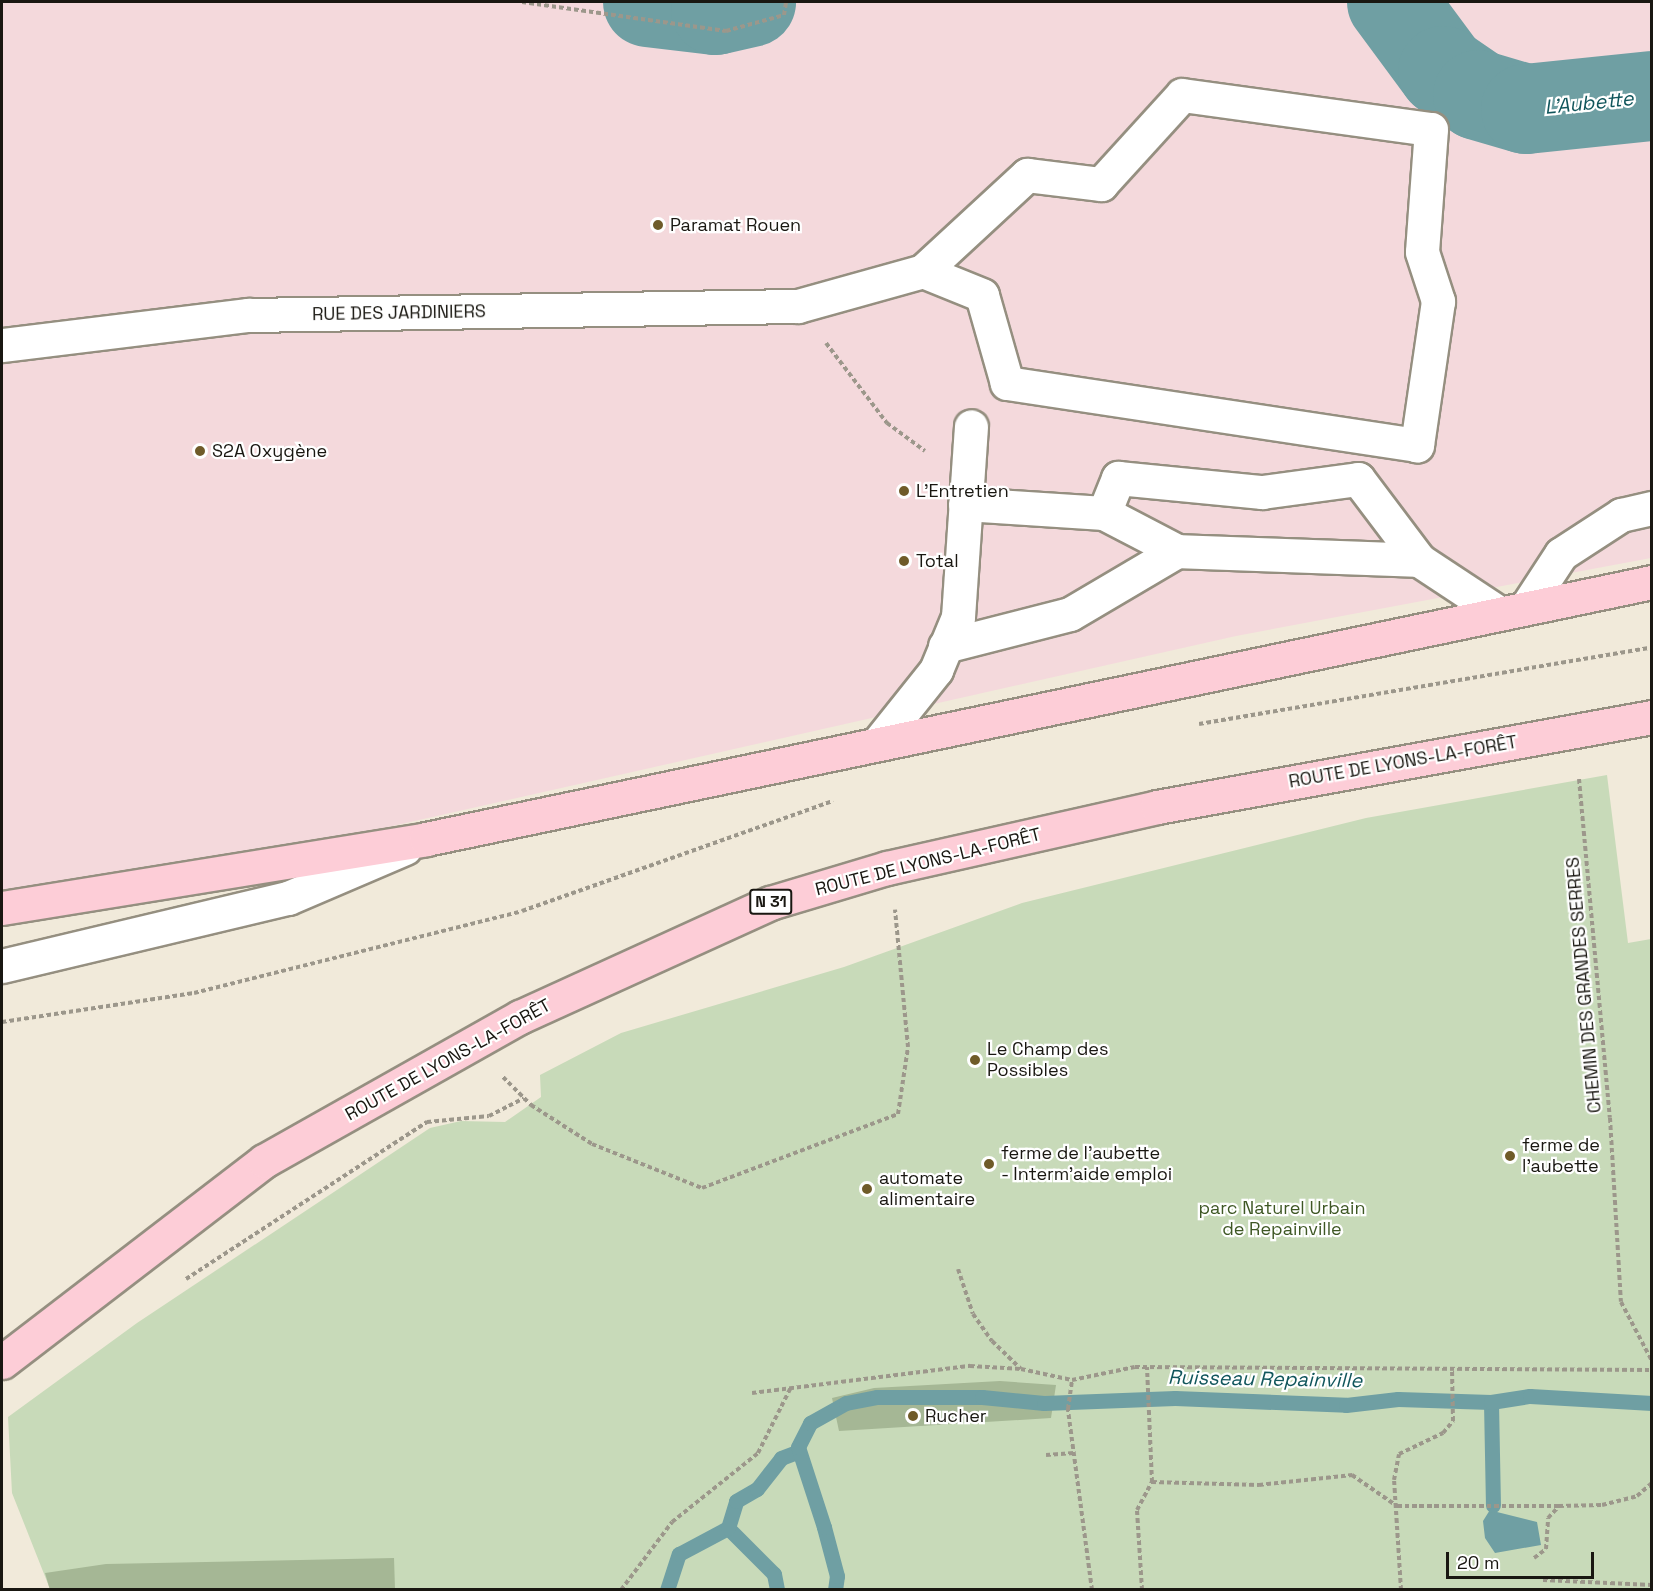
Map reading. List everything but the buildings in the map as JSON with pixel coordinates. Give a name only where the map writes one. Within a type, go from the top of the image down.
[{"type":"main road","points":[[2,908],[426,839],[1513,609],[1652,582]]},
{"type":"main road","name":"ROUTE DE LYONS-LA-FORÊT","points":[[2,1362],[264,1161],[470,1045],[770,903],[887,868],[1157,807],[1652,717]]},
{"type":"street","points":[[1182,95],[1431,129],[1422,252],[1438,301],[1417,445],[1006,383],[982,295],[923,271],[1027,175],[1101,184],[1182,95]]},
{"type":"street","name":"RUE DES JARDINIERS","points":[[2,345],[248,315],[798,306],[923,271]]},
{"type":"street","points":[[877,744],[936,670],[958,617],[970,426]]},
{"type":"street","points":[[1104,513],[1118,478],[1262,492],[1358,480],[1419,560],[1513,609],[1561,554],[1621,515],[1652,508]]},
{"type":"street","points":[[965,504],[1104,513],[1177,551],[1419,560]]},
{"type":"street","points":[[945,646],[1070,614],[1177,551]]},
{"type":"street","points":[[2,966],[288,898],[426,839]]},
{"type":"path","points":[[522,2],[726,31],[784,15],[786,2]]},
{"type":"path","points":[[798,306],[886,423],[935,458],[967,467]]},
{"type":"path","points":[[1196,724],[1652,647]]},
{"type":"path","name":"CHEMIN DES GRANDES SERRES","points":[[1579,779],[1610,1118],[1621,1302],[1652,1361]]},
{"type":"path","points":[[2,1022],[194,993],[522,911],[838,799]]},
{"type":"path","points":[[470,1045],[524,1098],[601,1149],[702,1188],[898,1114],[908,1047],[902,945],[887,868]]},
{"type":"path","points":[[182,1281],[427,1122],[489,1116],[524,1098]]},
{"type":"path","points":[[958,1269],[973,1314],[1021,1369]]},
{"type":"path","points":[[752,1393],[791,1386],[970,1366],[1021,1369],[1072,1380],[1147,1367],[1652,1370]]},
{"type":"path","points":[[1142,1590],[1137,1509],[1152,1482],[1147,1367]]},
{"type":"path","points":[[1401,1590],[1397,1506],[1399,1454],[1443,1433],[1454,1407],[1452,1369]]},
{"type":"path","points":[[1072,1380],[1068,1388],[1068,1410],[1092,1590]]},
{"type":"path","points":[[621,1590],[672,1522],[758,1453],[791,1386]]},
{"type":"path","points":[[1046,1455],[1074,1453]]},
{"type":"path","points":[[1152,1482],[1259,1485],[1352,1475],[1397,1506],[1602,1505],[1637,1496],[1652,1483]]},
{"type":"path","points":[[1534,1558],[1546,1549],[1548,1518],[1559,1506]]},
{"type":"path","points":[[1543,1580],[1652,1585]]},
{"type":"shaded area","points":[[2,2],[1651,2],[1651,558],[1236,636],[2,914]]},
{"type":"green space","name":"parc Naturel Urbain de Repainville","points":[[1607,775],[1628,943],[1651,939],[1651,1589],[50,1589],[12,1493],[8,1417],[137,1323],[430,1128],[461,1121],[505,1122],[541,1097],[540,1075],[621,1033],[844,967],[1022,903],[1366,818]]},
{"type":"green space","points":[[1000,1381],[1056,1385],[1051,1418],[839,1431],[832,1398],[874,1388]]},
{"type":"green space","points":[[394,1558],[395,1590],[50,1590],[45,1573],[106,1564]]},
{"type":"water","points":[[1493,1505],[1497,1512],[1537,1522],[1541,1545],[1495,1553],[1485,1538],[1483,1521]]},
{"type":"waterway","name":"L'Aubette","points":[[648,2],[716,10],[751,2]]},
{"type":"waterway","name":"L'Aubette","points":[[1392,2],[1443,71],[1478,95],[1526,109],[1652,96]]},
{"type":"waterway","name":"Ruisseau Repainville","points":[[835,1590],[837,1576],[798,1447],[810,1423],[846,1403],[877,1397],[982,1397],[1044,1403],[1175,1398],[1346,1405],[1398,1399],[1491,1402],[1530,1396],[1652,1403]]},
{"type":"waterway","points":[[1491,1402],[1493,1505]]},
{"type":"waterway","points":[[667,1590],[679,1554],[728,1528],[736,1501],[757,1489],[781,1458],[799,1451]]},
{"type":"waterway","points":[[728,1528],[774,1574],[777,1590]]},
{"type":"place","name":"Paramat Rouen","points":[[658,225]]},
{"type":"place","name":"S2A Oxygène","points":[[200,451]]},
{"type":"place","name":"L'Entretien","points":[[904,491]]},
{"type":"place","name":"Total","points":[[904,561]]},
{"type":"place","name":"Le Champ des Possibles","points":[[975,1060]]},
{"type":"place","name":"ferme de l'aubette","points":[[1510,1156]]},
{"type":"place","name":"ferme de l'aubette - Interm'aide emploi","points":[[989,1164]]},
{"type":"place","name":"automate alimentaire","points":[[867,1189]]},
{"type":"place","name":"Rucher","points":[[913,1416]]}]
